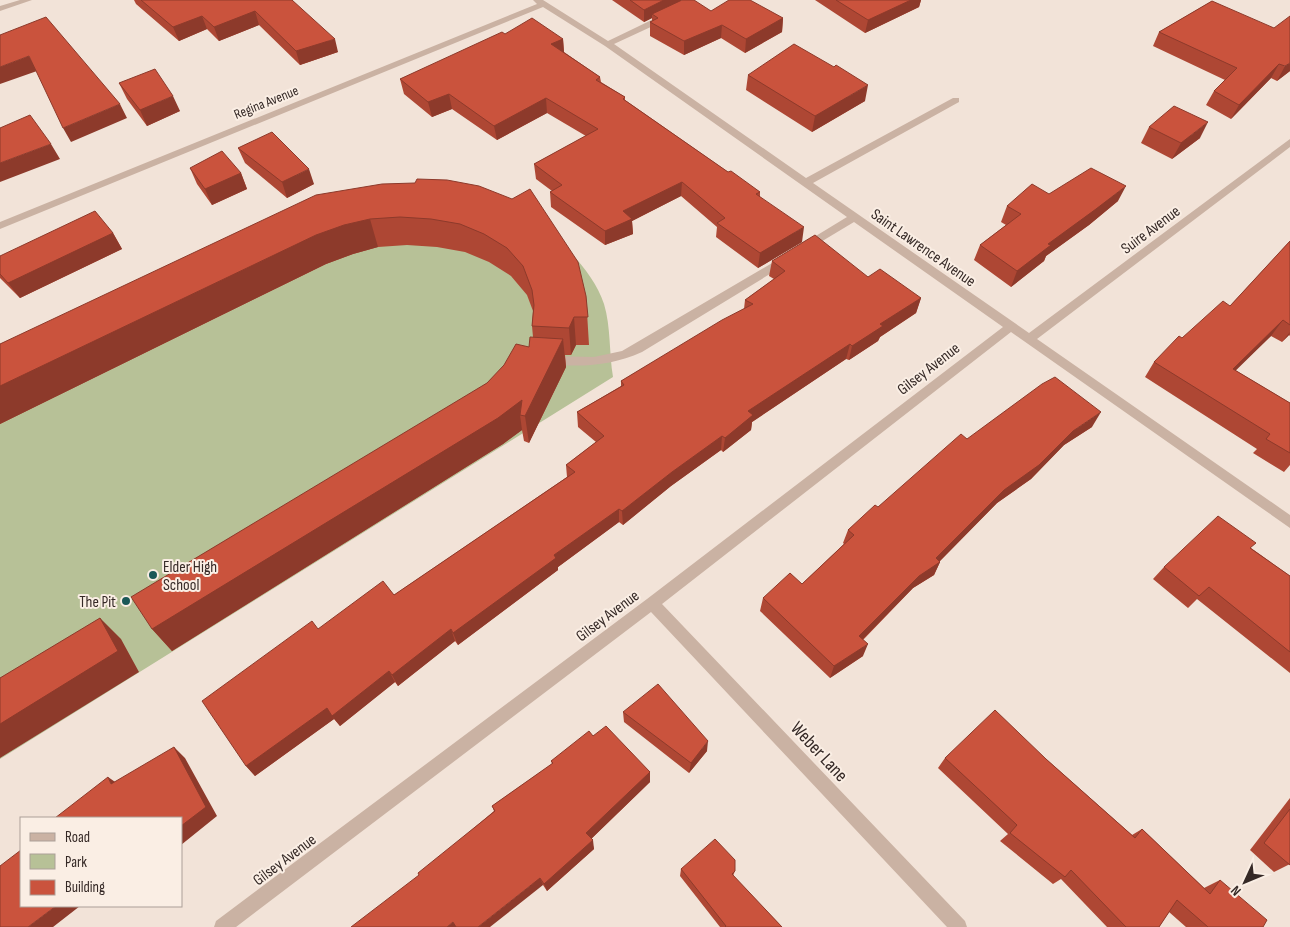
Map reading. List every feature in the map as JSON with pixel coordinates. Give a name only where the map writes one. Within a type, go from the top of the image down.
[{"type":"street","points":[[0,10],[28,0]]},
{"type":"street","name":"Saint Lawrence Avenue","points":[[540,2],[608,44],[1290,522]]},
{"type":"street","name":"Regina Avenue","points":[[0,226],[540,2]]},
{"type":"street","points":[[608,44],[676,12]]},
{"type":"street","points":[[806,183],[956,100]]},
{"type":"street","name":"Suire Avenue","points":[[1028,340],[1290,142]]},
{"type":"street","points":[[535,360],[588,362],[620,358],[638,350],[854,217]]},
{"type":"street","name":"Gilsey Avenue","points":[[222,927],[652,603],[1010,327]]},
{"type":"street","name":"Weber Lane","points":[[652,603],[960,927]]},
{"type":"green space","name":"The Pit","points":[[553,236],[583,267],[600,294],[608,322],[613,377],[0,759],[0,383],[290,241]]},
{"type":"building","points":[[141,0],[292,0],[335,39],[296,51],[255,11],[214,27],[202,16],[173,27]]},
{"type":"building","points":[[630,0],[664,0],[644,10]]},
{"type":"building","points":[[682,0],[694,0],[711,11],[729,0],[750,0],[783,18],[746,39],[722,25],[684,41],[650,22],[658,18],[652,14]]},
{"type":"building","points":[[836,0],[911,0],[868,20]]},
{"type":"building","points":[[1212,1],[1274,28],[1290,16],[1290,63],[1285,66],[1279,64],[1239,105],[1214,91],[1237,68],[1159,32]]},
{"type":"building","points":[[46,17],[120,104],[63,128],[29,56],[0,67],[0,35]]},
{"type":"building","points":[[532,18],[563,39],[551,44],[600,77],[596,80],[625,97],[623,99],[728,172],[731,171],[760,192],[756,194],[804,227],[760,253],[717,223],[725,218],[682,182],[623,211],[632,219],[605,231],[550,192],[562,185],[534,164],[598,129],[546,98],[494,126],[449,94],[428,102],[400,79],[502,32],[505,34]]},
{"type":"building","points":[[794,44],[834,67],[836,65],[868,85],[815,116],[748,75]]},
{"type":"building","points":[[155,69],[173,96],[140,110],[119,83]]},
{"type":"building","points":[[1174,106],[1208,122],[1181,143],[1149,127]]},
{"type":"building","points":[[30,115],[51,144],[0,163],[0,128]]},
{"type":"building","points":[[272,132],[309,169],[282,182],[238,148]]},
{"type":"building","points":[[222,151],[241,173],[205,189],[190,168]]},
{"type":"building","points":[[1091,168],[1126,186],[1048,244],[1051,245],[1017,271],[980,245],[1021,214],[1007,206],[1032,184],[1049,194]]},
{"type":"building","points":[[417,179],[447,180],[479,186],[512,199],[530,189],[578,262],[586,296],[588,317],[574,317],[569,328],[532,326],[534,305],[532,290],[523,266],[507,248],[484,234],[460,224],[431,219],[400,217],[370,219],[344,225],[316,235],[0,386],[0,344],[316,195],[382,184],[415,183]]},
{"type":"building","points":[[95,211],[113,233],[8,283],[0,274],[0,256]]},
{"type":"building","points":[[815,235],[868,277],[880,269],[921,298],[880,324],[883,326],[852,346],[850,344],[748,411],[753,415],[725,438],[722,436],[622,511],[619,509],[554,555],[556,558],[453,633],[451,629],[392,675],[389,671],[332,716],[327,708],[246,766],[202,701],[312,621],[318,629],[383,581],[394,595],[575,472],[566,465],[604,436],[577,412],[624,385],[621,381],[722,320],[753,304],[745,300],[785,271],[772,261]]},
{"type":"building","points":[[1290,241],[1290,325],[1283,320],[1233,369],[1290,403],[1290,453],[1266,439],[1270,434],[1154,362],[1179,336],[1182,338],[1223,301],[1230,306]]},
{"type":"building","points":[[530,337],[563,339],[525,416],[520,415],[522,400],[498,418],[152,629],[131,597],[487,383],[504,365],[516,344],[529,347]]},
{"type":"building","points":[[1055,377],[1101,412],[1073,431],[1039,465],[1004,490],[936,558],[940,562],[919,576],[859,636],[868,644],[834,666],[763,598],[790,573],[802,584],[854,535],[848,530],[875,505],[878,507],[961,434],[967,439],[1042,384]]},
{"type":"building","points":[[1218,516],[1256,543],[1250,548],[1290,576],[1290,652],[1209,587],[1199,596],[1164,567]]},
{"type":"building","points":[[100,618],[118,651],[0,724],[0,678]]},
{"type":"building","points":[[658,684],[708,741],[691,763],[623,712]]},
{"type":"building","points":[[995,710],[1046,759],[1135,838],[1142,829],[1210,894],[1220,880],[1267,920],[1263,927],[1208,927],[1177,900],[1159,927],[1126,927],[1071,870],[1065,877],[1010,833],[1017,825],[945,758]]},
{"type":"building","points":[[606,726],[650,772],[586,833],[593,840],[544,884],[540,878],[478,927],[456,927],[453,922],[447,927],[351,927],[419,875],[418,873],[495,811],[492,806],[553,763],[551,761],[589,731],[593,736]]},
{"type":"building","points":[[174,747],[206,807],[182,825],[182,817],[56,817],[108,777],[111,784]]},
{"type":"building","points":[[1290,809],[1290,865],[1264,843]]},
{"type":"building","points":[[715,839],[735,860],[735,871],[732,874],[782,927],[725,927],[681,869]]},
{"type":"building","points":[[20,851],[20,907],[55,907],[28,927],[0,927],[0,866]]},
{"type":"place","name":"Elder High School","points":[[153,575]]},
{"type":"place","name":"The Pit","points":[[126,601]]}]
